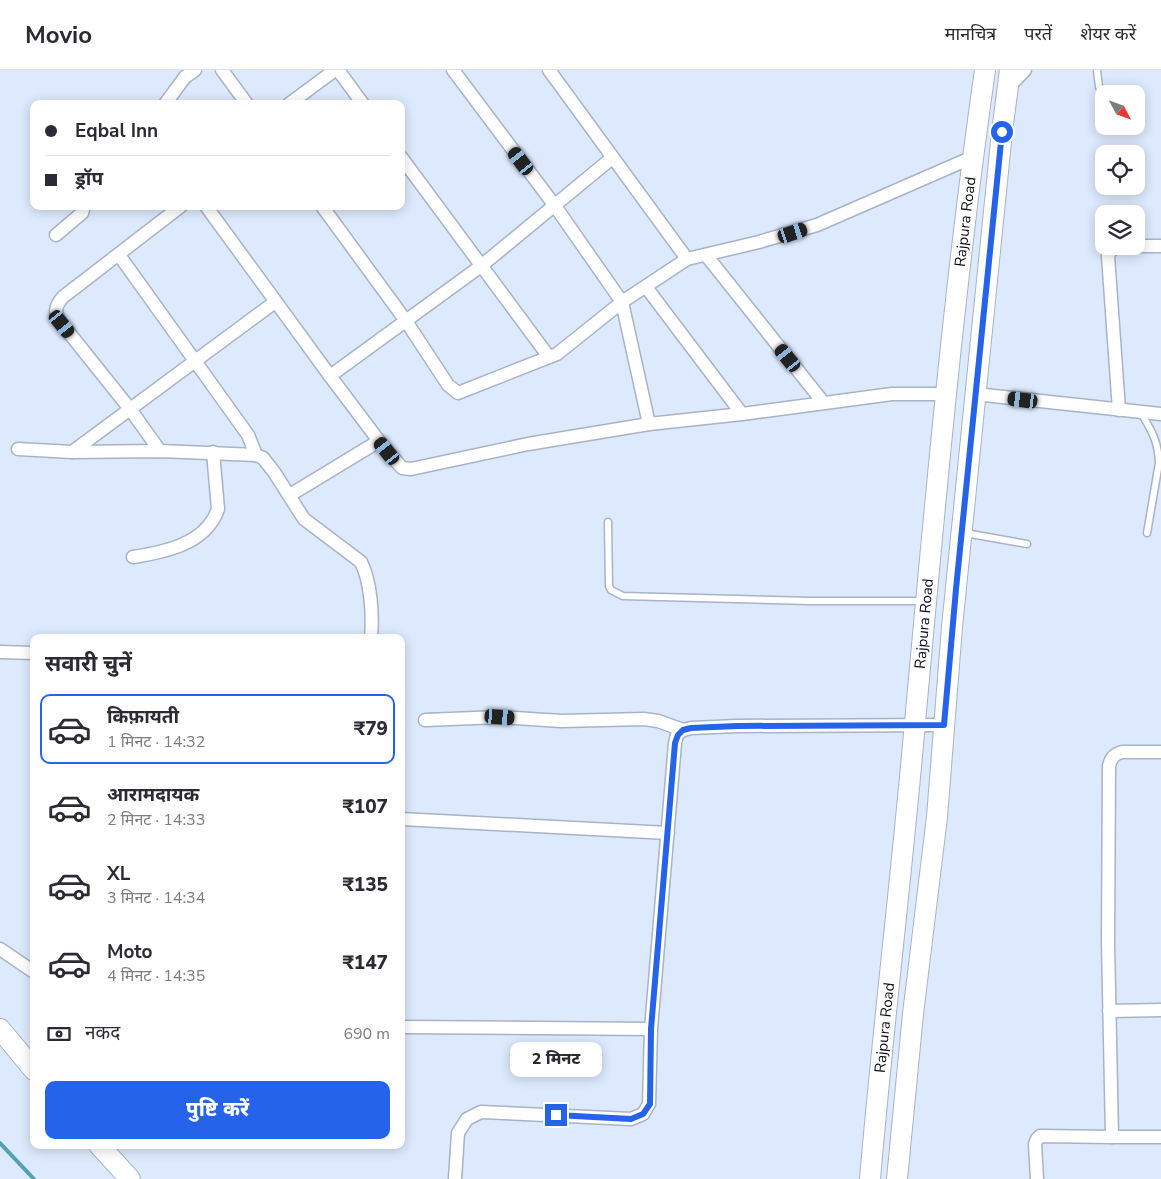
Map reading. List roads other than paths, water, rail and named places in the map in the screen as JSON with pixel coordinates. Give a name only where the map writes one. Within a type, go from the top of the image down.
[{"type":"main road","name":"Rajpura Road","points":[[870,1179],[961,244],[985,70]]},
{"type":"main road","name":"Rajpura Road","points":[[897,1179],[913,1014],[937,817],[961,532],[1009,79]]},
{"type":"main road","points":[[0,1029],[30,1065]]},
{"type":"main road","points":[[103,1149],[130,1179]]},
{"type":"street","points":[[222,70],[244,100]]},
{"type":"street","points":[[295,100],[337,70],[360,100]]},
{"type":"street","points":[[453,70],[555,206],[622,302],[649,424]]},
{"type":"street","points":[[549,70],[687,259]]},
{"type":"street","points":[[1009,79],[1025,70]]},
{"type":"street","points":[[168,100],[186,72]]},
{"type":"street","points":[[325,210],[406,321],[448,385],[458,393],[557,354],[622,302],[687,259],[760,242],[817,225],[973,157]]},
{"type":"street","points":[[330,376],[481,266],[612,158]]},
{"type":"street","points":[[405,162],[549,357]]},
{"type":"street","points":[[56,235],[82,213],[83,210]]},
{"type":"street","points":[[160,451],[130,408],[62,324],[55,310],[57,304],[64,297],[176,210]]},
{"type":"street","points":[[209,210],[378,441],[402,468],[411,469],[528,444],[649,424],[892,394],[946,394]]},
{"type":"street","points":[[1145,246],[1161,246]]},
{"type":"street","points":[[119,255],[248,435],[256,455]]},
{"type":"street","points":[[706,255],[823,402]]},
{"type":"street","points":[[1108,255],[1120,410]]},
{"type":"street","points":[[646,287],[742,414]]},
{"type":"street","points":[[72,452],[275,302]]},
{"type":"street","points":[[975,394],[1161,414]]},
{"type":"street","points":[[290,495],[378,441]]},
{"type":"street","points":[[18,448],[72,452],[214,452],[256,455],[263,458],[290,495],[304,519],[362,562],[370,594],[371,634]]},
{"type":"street","points":[[133,557],[164,552],[181,546],[202,532],[215,517],[218,509],[214,452]]},
{"type":"street","points":[[0,652],[30,653]]},
{"type":"street","points":[[425,720],[500,717],[561,720],[644,719],[658,721],[683,730]]},
{"type":"street","points":[[455,1179],[458,1133],[467,1119],[482,1112],[631,1119],[643,1114],[650,1104],[651,1029],[675,743],[678,735],[683,730],[737,726],[944,725]]},
{"type":"street","points":[[1112,1137],[1108,941],[1108,766],[1116,753],[1161,752]]},
{"type":"street","points":[[405,819],[668,833]]},
{"type":"street","points":[[0,949],[30,969]]},
{"type":"street","points":[[1109,1011],[1161,1010]]},
{"type":"street","points":[[405,1027],[651,1029]]},
{"type":"street","points":[[1037,1179],[1035,1144],[1036,1139],[1040,1136],[1161,1138]]},
{"type":"lane","points":[[1097,70],[1099,85]]},
{"type":"lane","points":[[1140,412],[1158,443],[1159,463],[1147,533]]},
{"type":"lane","points":[[608,522],[609,586],[611,590],[623,596],[810,601],[926,601]]},
{"type":"lane","points":[[961,532],[1027,544]]},
{"type":"waterway","points":[[0,1143],[34,1179]]}]
